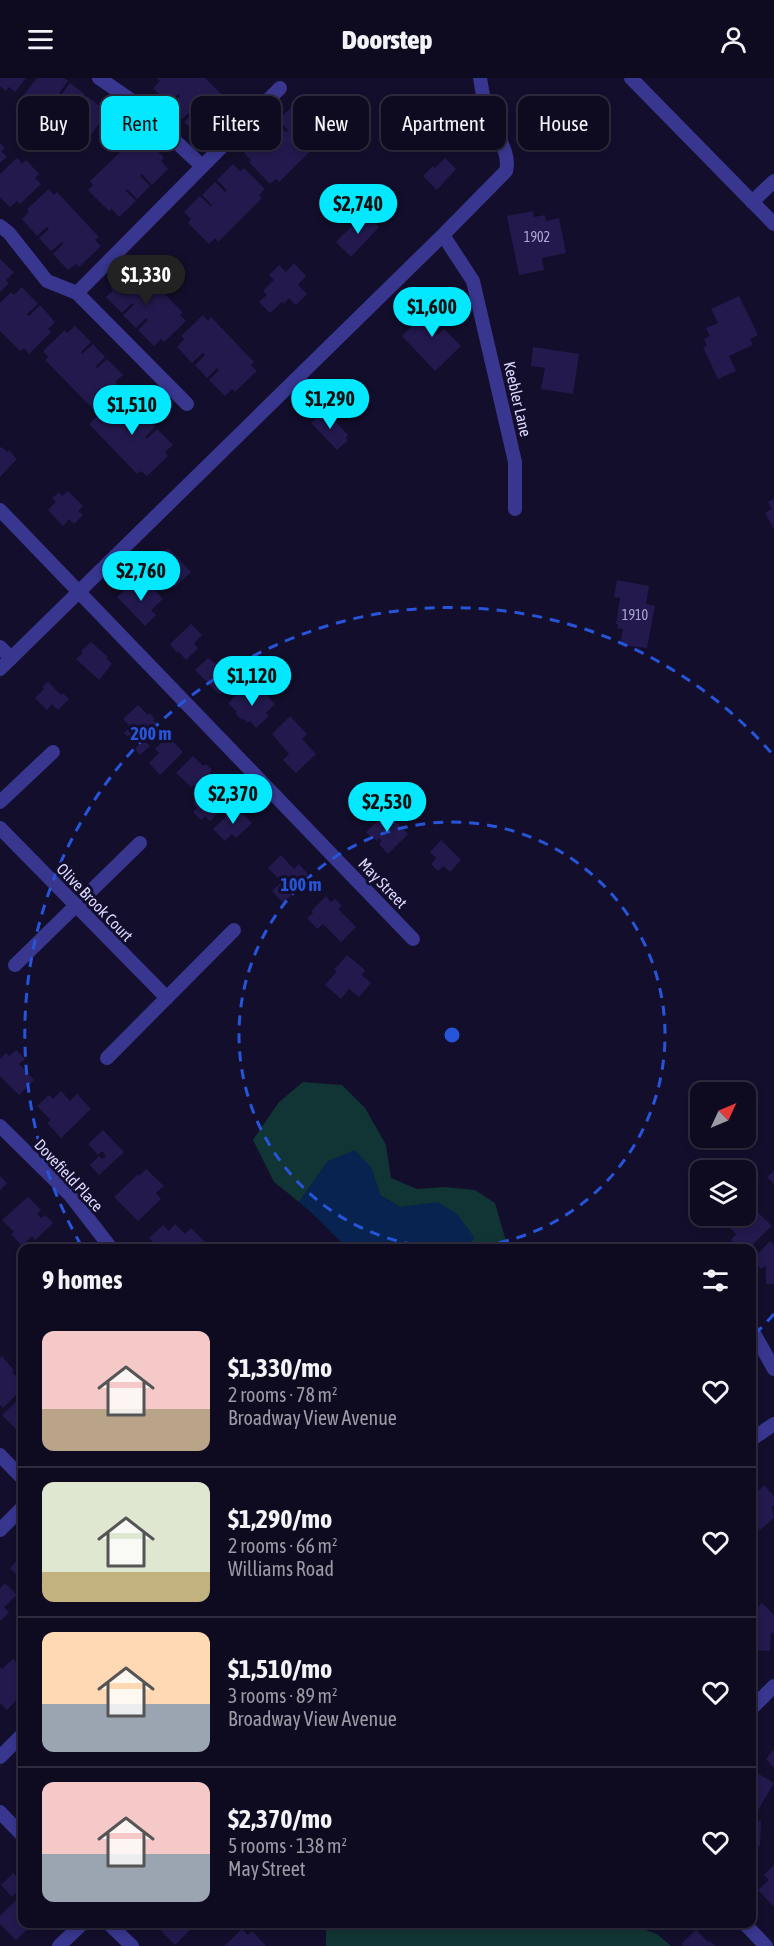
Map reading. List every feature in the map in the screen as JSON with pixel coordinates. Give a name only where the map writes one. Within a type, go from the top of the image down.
[{"type":"street","points":[[99,78],[131,100],[202,166]]},
{"type":"street","points":[[0,669],[443,236],[506,171],[508,164],[504,149],[489,117],[480,78]]},
{"type":"street","points":[[631,78],[774,224]]},
{"type":"street","points":[[76,293],[280,88]]},
{"type":"street","points":[[752,202],[774,181]]},
{"type":"street","points":[[0,226],[9,233],[47,281],[76,293],[187,404]]},
{"type":"street","name":"Keebler Lane","points":[[443,236],[473,281],[515,462],[515,509]]},
{"type":"street","name":"May Street","points":[[0,510],[413,939]]},
{"type":"street","points":[[0,647],[11,658]]},
{"type":"street","points":[[0,802],[53,752]]},
{"type":"street","name":"Olive Brook Court","points":[[0,828],[167,998]]},
{"type":"street","points":[[15,965],[140,843]]},
{"type":"street","points":[[107,1059],[234,930]]},
{"type":"street","name":"Dovefield Place","points":[[0,1126],[70,1195],[108,1244]]},
{"type":"street","points":[[756,1337],[774,1369]]},
{"type":"street","points":[[756,1436],[774,1424]]},
{"type":"street","points":[[0,1455],[18,1474]]},
{"type":"street","points":[[0,1530],[18,1512]]},
{"type":"street","points":[[756,1704],[774,1686]]},
{"type":"street","points":[[0,1757],[18,1739]]},
{"type":"street","points":[[0,1812],[18,1831]]},
{"type":"street","points":[[59,1946],[78,1928]]},
{"type":"street","points":[[113,1928],[132,1946]]},
{"type":"street","points":[[749,1928],[766,1946]]},
{"type":"green space","points":[[303,1082],[342,1085],[365,1108],[386,1145],[391,1178],[417,1189],[444,1187],[475,1190],[495,1203],[507,1244],[470,1244],[474,1237],[438,1203],[400,1207],[380,1195],[371,1167],[328,1161],[299,1202],[274,1182],[253,1140],[279,1102]]},
{"type":"green space","points":[[326,1928],[640,1928],[657,1934],[671,1946],[326,1946]]},
{"type":"water","points":[[355,1150],[371,1167],[381,1196],[400,1207],[438,1202],[457,1214],[474,1237],[470,1244],[343,1244],[299,1202],[328,1161]]},
{"type":"building","points":[[0,78],[26,78],[15,92],[9,87],[6,91],[0,86]]},
{"type":"building","points":[[37,78],[64,78],[68,81],[59,93],[61,95],[70,83],[85,94],[84,96],[23,96]]},
{"type":"building","points":[[157,78],[205,78],[223,96],[191,96],[191,111],[182,119],[179,116],[180,96],[178,94],[160,96],[153,88],[160,81]]},
{"type":"building","points":[[89,98],[101,108],[98,118],[101,121],[89,137]]},
{"type":"building","points":[[293,106],[293,150],[312,150],[279,182],[276,179],[270,184],[249,162],[251,160],[244,153],[247,150],[281,150],[281,127],[286,132],[288,130],[281,123],[281,117]]},
{"type":"building","points":[[191,115],[191,129],[184,122]]},
{"type":"building","points":[[0,143],[5,148],[1,151],[7,157],[0,163]]},
{"type":"building","points":[[122,150],[156,150],[164,158],[161,161],[168,169],[152,185],[142,174],[140,176],[150,186],[137,199],[127,189],[125,190],[136,201],[119,217],[112,209],[109,211],[88,190],[93,185],[90,181]]},
{"type":"building","points":[[17,158],[22,164],[26,160],[39,174],[35,178],[41,184],[20,204],[17,201],[10,207],[0,197],[0,174]]},
{"type":"building","points":[[445,158],[456,169],[437,190],[423,176]]},
{"type":"building","points":[[233,164],[240,171],[244,168],[265,189],[259,195],[262,198],[218,242],[215,238],[209,244],[188,223],[191,219],[184,212],[200,196],[210,206],[212,205],[202,195],[215,182],[225,192],[227,190],[217,180]]},
{"type":"building","points":[[49,189],[54,195],[57,192],[99,237],[95,240],[101,246],[79,267],[76,264],[68,270],[53,254],[63,244],[62,242],[51,251],[39,238],[49,229],[47,227],[37,236],[22,219],[29,212],[27,209]]},
{"type":"building","points":[[533,211],[534,217],[545,215],[546,221],[559,218],[566,253],[542,258],[544,270],[519,275],[507,216]]},
{"type":"building","points":[[365,213],[379,227],[351,257],[336,242]]},
{"type":"building","points":[[0,259],[14,272],[6,280],[9,283],[0,292]]},
{"type":"building","points":[[294,263],[306,276],[298,285],[307,294],[296,305],[289,298],[270,313],[259,302],[267,295],[263,291],[274,280],[269,275],[279,265],[286,272]]},
{"type":"building","points":[[132,266],[137,272],[141,269],[183,313],[180,315],[186,321],[164,342],[161,339],[154,346],[138,330],[148,320],[146,318],[136,328],[123,315],[134,305],[132,303],[122,313],[106,297],[113,290],[110,287]]},
{"type":"building","points":[[22,287],[38,304],[27,314],[29,316],[40,305],[55,322],[48,329],[51,332],[29,354],[24,348],[20,351],[0,331],[0,303],[11,292],[14,295]]},
{"type":"building","points":[[739,296],[758,335],[750,339],[753,345],[729,356],[736,371],[718,379],[703,347],[707,346],[704,339],[710,336],[706,328],[718,323],[711,309]]},
{"type":"building","points":[[436,302],[451,317],[435,332],[437,335],[444,329],[461,346],[435,371],[402,336]]},
{"type":"building","points":[[203,315],[208,321],[211,317],[254,362],[251,365],[257,371],[235,392],[232,389],[225,396],[209,380],[219,370],[217,368],[207,378],[195,365],[205,355],[203,353],[192,363],[177,347],[184,339],[181,336]]},
{"type":"building","points":[[75,326],[91,342],[81,352],[82,354],[93,344],[105,357],[95,367],[97,368],[107,359],[123,375],[115,382],[119,386],[94,410],[45,360],[48,357],[43,351],[65,330],[67,333]]},
{"type":"building","points":[[533,347],[579,354],[573,394],[541,389],[545,368],[531,366]]},
{"type":"building","points":[[125,396],[141,412],[130,422],[132,424],[143,414],[155,427],[145,437],[147,439],[157,429],[173,445],[165,452],[168,456],[147,476],[141,471],[137,474],[89,424],[114,400],[117,403]]},
{"type":"building","points":[[324,410],[348,435],[346,438],[348,440],[337,450],[311,423]]},
{"type":"building","points":[[2,447],[7,452],[9,450],[17,459],[0,477],[0,448]]},
{"type":"building","points":[[68,491],[83,506],[78,511],[83,515],[74,524],[69,519],[63,526],[48,510],[56,502],[52,498],[59,492],[62,496]]},
{"type":"building","points":[[774,499],[774,529],[765,513],[772,509],[768,502]]},
{"type":"building","points":[[168,548],[191,572],[174,588],[151,564]]},
{"type":"building","points":[[617,580],[649,586],[646,604],[655,606],[647,648],[620,645],[623,629],[617,628],[618,624],[616,624],[620,598],[614,597]]},
{"type":"building","points":[[147,582],[163,599],[151,610],[156,615],[145,626],[117,597],[129,586],[136,593]]},
{"type":"building","points":[[191,624],[202,635],[194,643],[198,648],[186,660],[170,644]]},
{"type":"building","points":[[91,642],[108,657],[106,658],[112,664],[99,680],[76,659]]},
{"type":"building","points":[[208,658],[220,667],[227,661],[240,675],[220,695],[195,670]]},
{"type":"building","points":[[48,682],[61,695],[63,693],[69,699],[58,710],[52,704],[47,710],[35,698]]},
{"type":"building","points":[[242,689],[253,700],[263,691],[275,704],[266,713],[269,716],[256,728],[250,721],[248,723],[243,718],[242,720],[228,703]]},
{"type":"building","points":[[138,705],[148,715],[150,713],[157,724],[142,739],[138,735],[131,741],[124,733],[130,727],[123,719]]},
{"type":"building","points":[[290,716],[307,734],[302,739],[316,754],[296,773],[283,760],[289,754],[272,734]]},
{"type":"building","points":[[168,736],[183,752],[160,775],[149,763],[159,753],[155,749]]},
{"type":"building","points":[[144,740],[150,746],[140,755],[135,749]]},
{"type":"building","points":[[193,756],[203,766],[206,764],[212,770],[209,773],[211,775],[197,788],[194,785],[191,787],[176,773]]},
{"type":"building","points":[[216,781],[224,790],[221,793],[229,802],[210,821],[205,816],[201,820],[193,812],[197,808],[193,803]]},
{"type":"building","points":[[234,809],[238,813],[240,811],[252,823],[236,838],[232,834],[225,841],[213,829]]},
{"type":"building","points":[[387,812],[408,834],[388,854],[379,844],[382,841],[379,838],[377,841],[366,832]]},
{"type":"building","points":[[441,840],[461,860],[450,872],[444,866],[438,871],[431,864],[436,858],[430,852]]},
{"type":"building","points":[[281,855],[294,869],[299,864],[308,874],[304,879],[306,881],[283,903],[272,891],[282,882],[268,868]]},
{"type":"building","points":[[326,896],[331,902],[335,899],[342,906],[338,909],[356,927],[341,942],[323,924],[317,929],[307,918]]},
{"type":"building","points":[[347,955],[365,970],[362,975],[371,983],[359,997],[349,989],[341,999],[325,985]]},
{"type":"building","points":[[16,1050],[25,1059],[19,1064],[34,1080],[19,1095],[0,1076],[0,1059],[6,1053],[9,1056]]},
{"type":"building","points":[[61,1091],[70,1101],[77,1094],[91,1109],[61,1138],[47,1123],[51,1120],[37,1106],[49,1095],[53,1099]]},
{"type":"building","points":[[103,1130],[124,1152],[99,1175],[90,1165],[99,1156],[102,1159],[106,1156],[102,1151],[98,1155],[88,1144]]},
{"type":"building","points":[[146,1169],[164,1186],[156,1193],[161,1199],[138,1221],[114,1197]]},
{"type":"building","points":[[774,1171],[774,1184],[767,1177]]},
{"type":"building","points":[[0,1176],[7,1183],[0,1190]]},
{"type":"building","points":[[28,1197],[41,1210],[37,1214],[41,1218],[45,1215],[53,1223],[35,1240],[32,1236],[24,1244],[20,1244],[11,1234],[14,1232],[2,1220]]},
{"type":"building","points":[[756,1211],[772,1226],[753,1244],[734,1244],[731,1240],[736,1234],[728,1226],[756,1226]]},
{"type":"building","points":[[175,1224],[185,1234],[191,1228],[205,1242],[203,1244],[154,1244],[149,1238],[163,1225],[169,1231]]},
{"type":"building","points":[[770,1241],[774,1245],[774,1284],[766,1284],[766,1267],[761,1269],[756,1264],[756,1256]]},
{"type":"building","points":[[2,1356],[18,1379],[18,1393],[3,1408],[0,1405],[0,1358]]},
{"type":"building","points":[[18,1400],[18,1431],[2,1415]]},
{"type":"building","points":[[764,1485],[774,1496],[772,1507],[774,1518],[760,1530],[756,1526],[756,1494]]},
{"type":"building","points":[[18,1559],[18,1576],[10,1568]]},
{"type":"building","points":[[5,1583],[17,1595],[4,1607],[9,1613],[0,1621],[0,1588]]},
{"type":"building","points":[[762,1603],[774,1615],[774,1635],[772,1632],[770,1651],[756,1650],[756,1609]]},
{"type":"building","points":[[13,1659],[18,1663],[18,1698],[7,1710],[0,1703],[0,1667],[2,1669]]},
{"type":"building","points":[[774,1749],[774,1768],[766,1759]]},
{"type":"building","points":[[756,1772],[774,1783],[756,1811]]},
{"type":"building","points":[[756,1820],[761,1821],[760,1846],[756,1846]]},
{"type":"building","points":[[774,1865],[774,1907],[758,1890],[769,1880],[764,1875]]},
{"type":"building","points":[[13,1873],[18,1879],[18,1896],[15,1893],[12,1897],[1,1885]]},
{"type":"building","points":[[18,1898],[18,1928],[29,1928],[16,1940],[0,1924],[0,1916]]},
{"type":"building","points":[[158,1928],[188,1928],[190,1930],[175,1945]]},
{"type":"building","points":[[242,1929],[248,1935],[252,1931],[266,1946],[224,1946]]},
{"type":"building","points":[[696,1930],[715,1946],[683,1946],[681,1944]]}]
